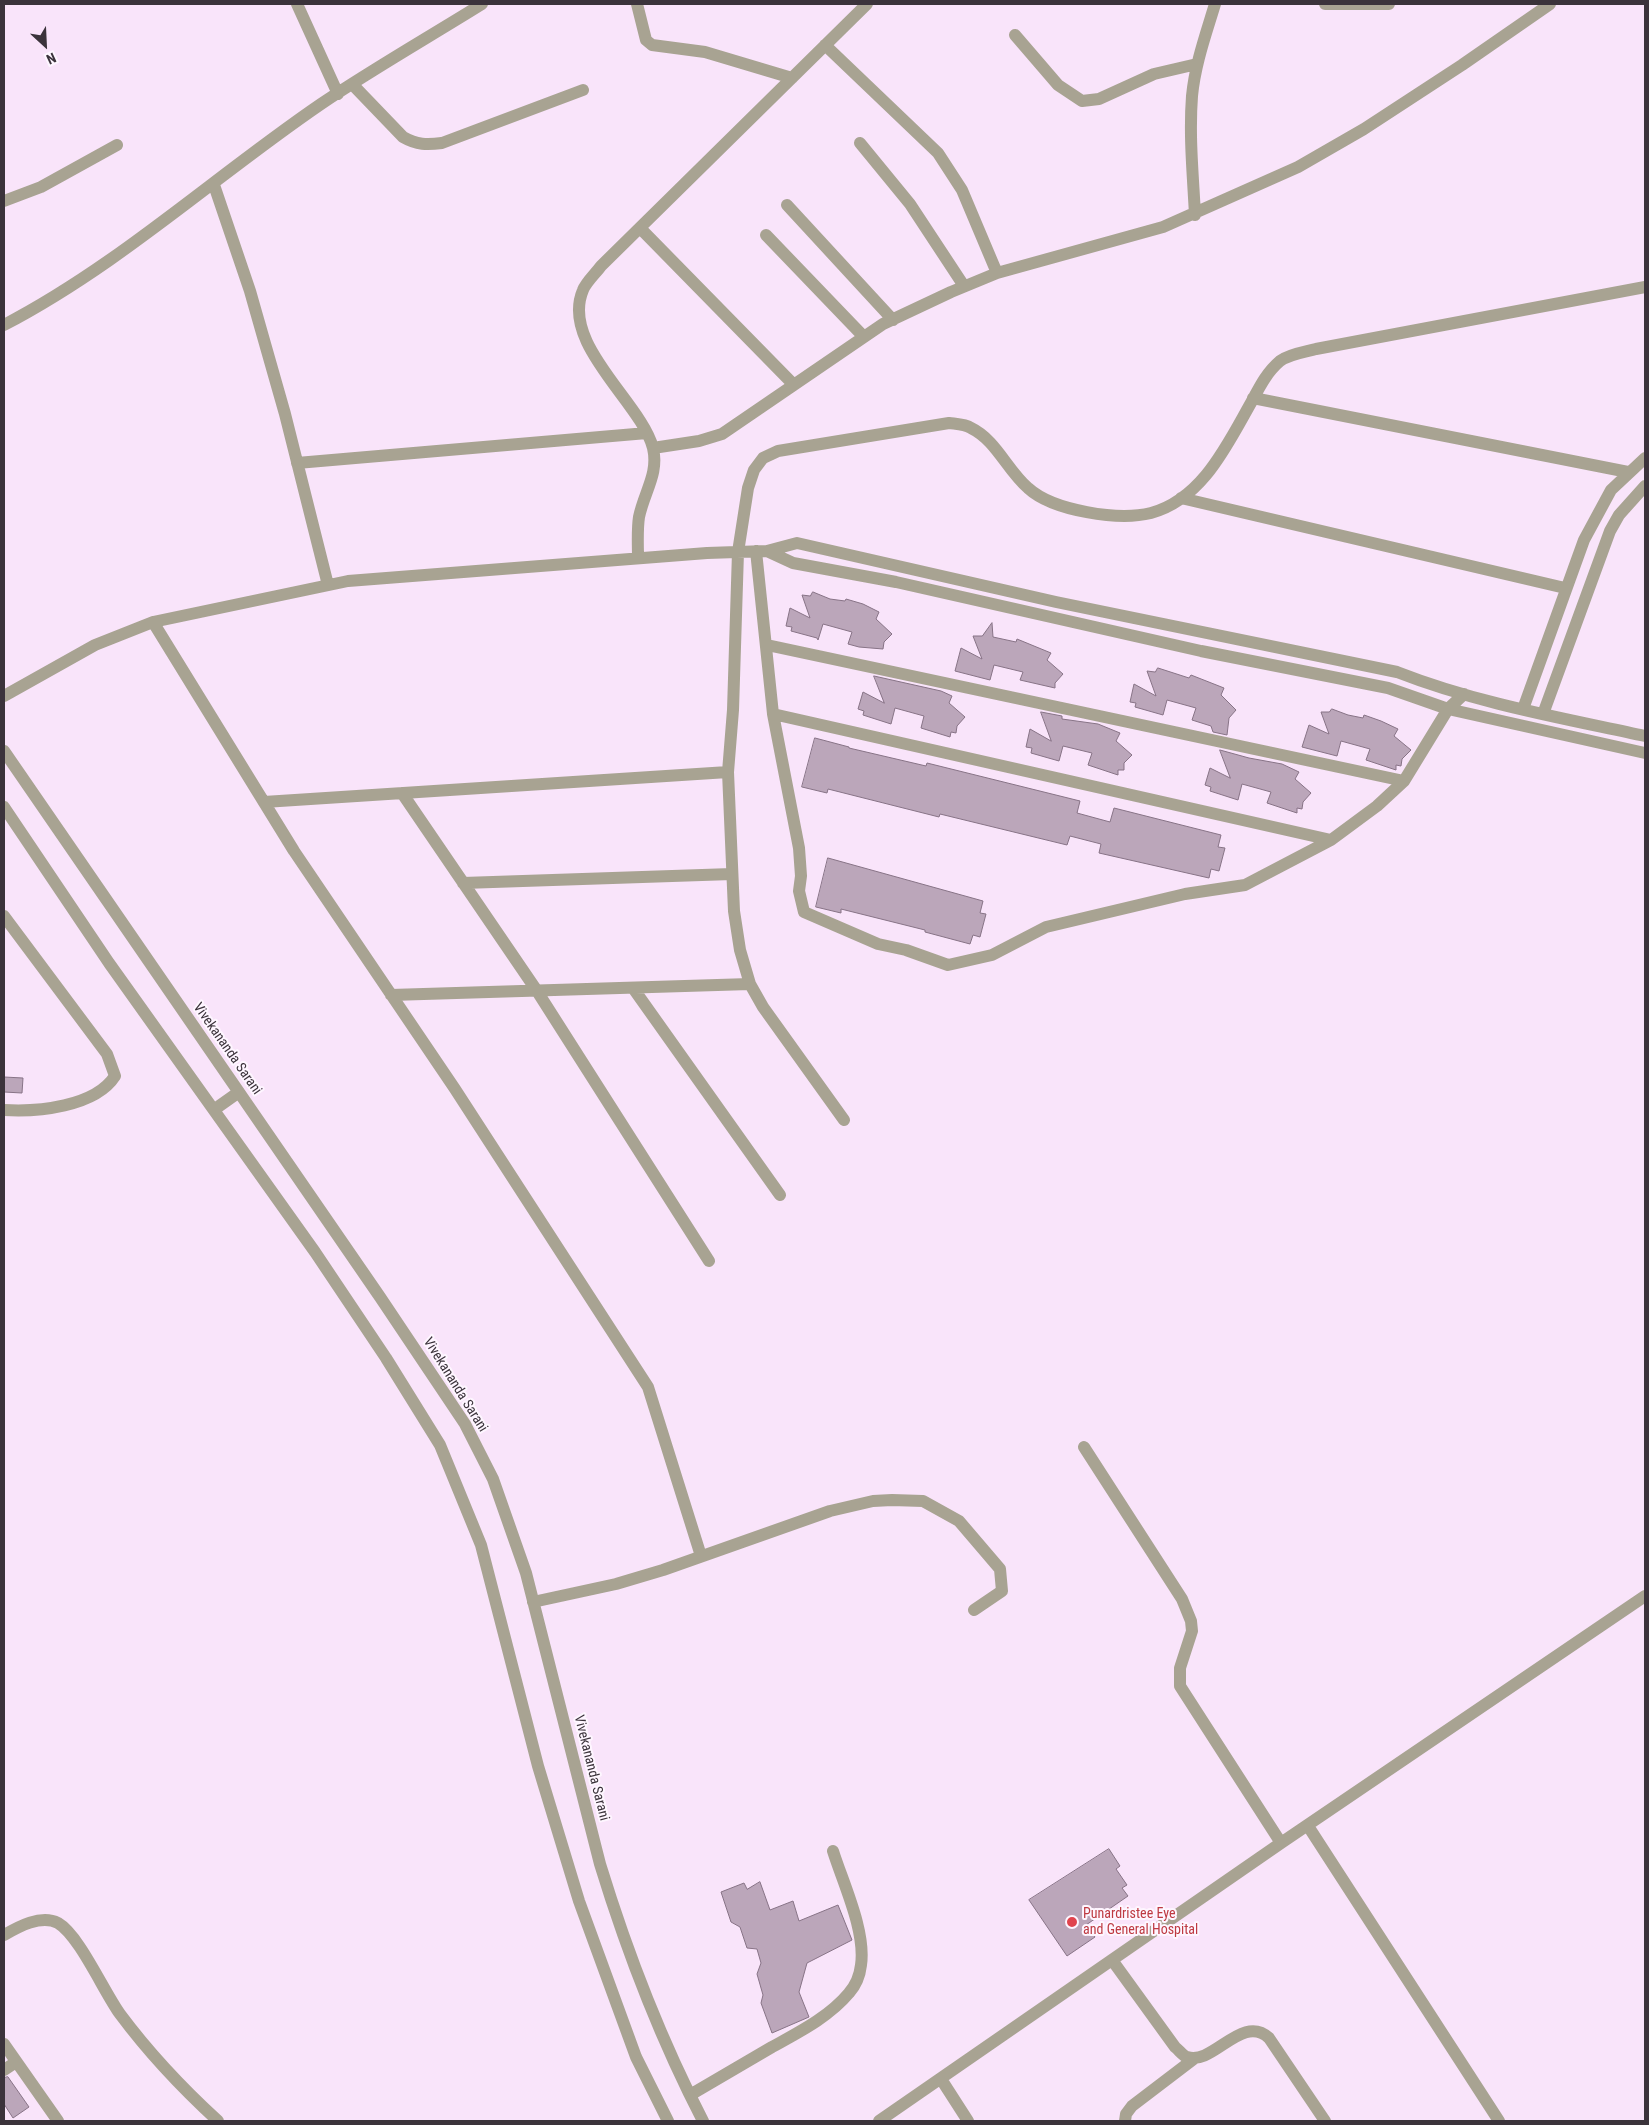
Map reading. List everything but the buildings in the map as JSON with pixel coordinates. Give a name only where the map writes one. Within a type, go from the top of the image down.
[{"type":"street","points":[[297,4],[338,94]]},
{"type":"street","points":[[4,326],[52,300],[133,245],[338,94],[482,4]]},
{"type":"street","points":[[637,4],[646,40],[652,45],[705,52],[792,78]]},
{"type":"street","points":[[638,558],[639,518],[654,476],[653,448],[647,433],[592,352],[582,331],[578,309],[583,289],[601,266],[867,4]]},
{"type":"street","points":[[1195,215],[1191,136],[1192,95],[1198,64],[1215,4]]},
{"type":"street","points":[[1325,4],[1389,4]]},
{"type":"street","points":[[653,448],[699,441],[722,434],[893,320],[964,286],[997,273],[1163,227],[1195,215],[1298,167],[1364,129],[1462,65],[1546,5]]},
{"type":"street","points":[[1016,36],[1058,85],[1082,101],[1091,102],[1099,99],[1154,74],[1198,64]]},
{"type":"street","points":[[825,45],[943,159],[962,190],[997,273]]},
{"type":"street","points":[[352,85],[403,137],[426,146],[442,143],[583,90]]},
{"type":"street","points":[[860,143],[910,204],[964,286]]},
{"type":"street","points":[[4,201],[41,187],[117,145]]},
{"type":"street","points":[[214,185],[250,290],[298,463],[328,585]]},
{"type":"street","points":[[787,205],[893,320]]},
{"type":"street","points":[[640,228],[794,386]]},
{"type":"street","points":[[766,235],[864,338]]},
{"type":"street","points":[[844,1120],[764,1007],[750,984],[740,950],[735,921],[728,772],[733,710],[738,552],[748,488],[754,470],[763,458],[778,451],[949,423],[970,427],[983,435],[1028,488],[1052,502],[1126,517],[1152,512],[1181,498],[1204,479],[1222,454],[1268,372],[1282,359],[1316,349],[1645,287]]},
{"type":"street","points":[[1253,398],[1628,472]]},
{"type":"street","points":[[298,463],[647,433]]},
{"type":"street","points":[[1523,709],[1565,588],[1584,540],[1611,490],[1645,458]]},
{"type":"street","points":[[1543,714],[1610,531],[1619,514],[1645,486]]},
{"type":"street","points":[[1181,498],[1565,588]]},
{"type":"street","points":[[4,696],[95,645],[153,622],[348,581],[638,558],[762,551],[797,543],[1056,602],[1397,672],[1430,685],[1464,694],[1543,714],[1645,736]]},
{"type":"street","points":[[762,551],[773,714],[799,848],[801,876],[799,891],[804,912],[878,944],[906,950],[948,965],[992,955],[1046,927],[1185,894],[1245,885],[1332,840],[1377,806],[1404,781],[1448,709],[1464,694]]},
{"type":"street","points":[[762,551],[793,563],[896,582],[1201,651],[1388,688],[1448,709],[1645,753]]},
{"type":"street","points":[[153,622],[294,851],[460,1097],[648,1388],[658,1414],[701,1556]]},
{"type":"street","points":[[767,645],[1404,781]]},
{"type":"street","points":[[773,714],[1332,840]]},
{"type":"street","name":"Vivekananda Sarani","points":[[4,751],[380,1297],[464,1424],[493,1478],[512,1528],[533,1602],[577,1776],[614,1910],[678,2072],[703,2121]]},
{"type":"street","points":[[264,802],[728,772]]},
{"type":"street","points":[[402,794],[537,990],[709,1261]]},
{"type":"street","points":[[4,807],[109,963],[215,1109],[359,1317],[440,1445],[481,1545],[538,1766],[565,1858],[604,1974],[636,2057],[668,2121]]},
{"type":"street","points":[[463,883],[732,874]]},
{"type":"street","points":[[4,916],[107,1054],[114,1076],[109,1084],[90,1096],[62,1106],[4,1110]]},
{"type":"street","points":[[391,995],[750,984]]},
{"type":"street","points":[[633,988],[780,1195]]},
{"type":"street","points":[[215,1109],[239,1092]]},
{"type":"street","points":[[1084,1447],[1182,1599],[1192,1621],[1192,1631],[1180,1668],[1180,1686],[1281,1843]]},
{"type":"street","points":[[533,1602],[616,1584],[846,1507],[873,1501],[923,1501],[959,1521],[1000,1569],[1002,1591],[974,1610]]},
{"type":"street","points":[[879,2121],[1281,1843],[1645,1596]]},
{"type":"street","points":[[1308,1826],[1499,2121]]},
{"type":"street","points":[[690,2095],[799,2032],[831,2011],[851,1992],[860,1970],[861,1946],[856,1922],[833,1851]]},
{"type":"street","points":[[4,1935],[21,1925],[42,1921],[57,1923],[69,1933],[119,2013],[140,2040],[184,2090],[218,2121]]},
{"type":"street","points":[[1112,1960],[1175,2047],[1186,2057],[1195,2058]]},
{"type":"street","points":[[1125,2121],[1126,2114],[1132,2106],[1195,2058],[1255,2029],[1262,2030],[1269,2038],[1324,2121]]},
{"type":"street","points":[[4,2044],[58,2121]]},
{"type":"street","points":[[4,2070],[16,2062]]},
{"type":"street","points":[[941,2079],[968,2121]]},
{"type":"place","name":"Punardristee Eye and General Hospital","points":[[1072,1922]]}]
